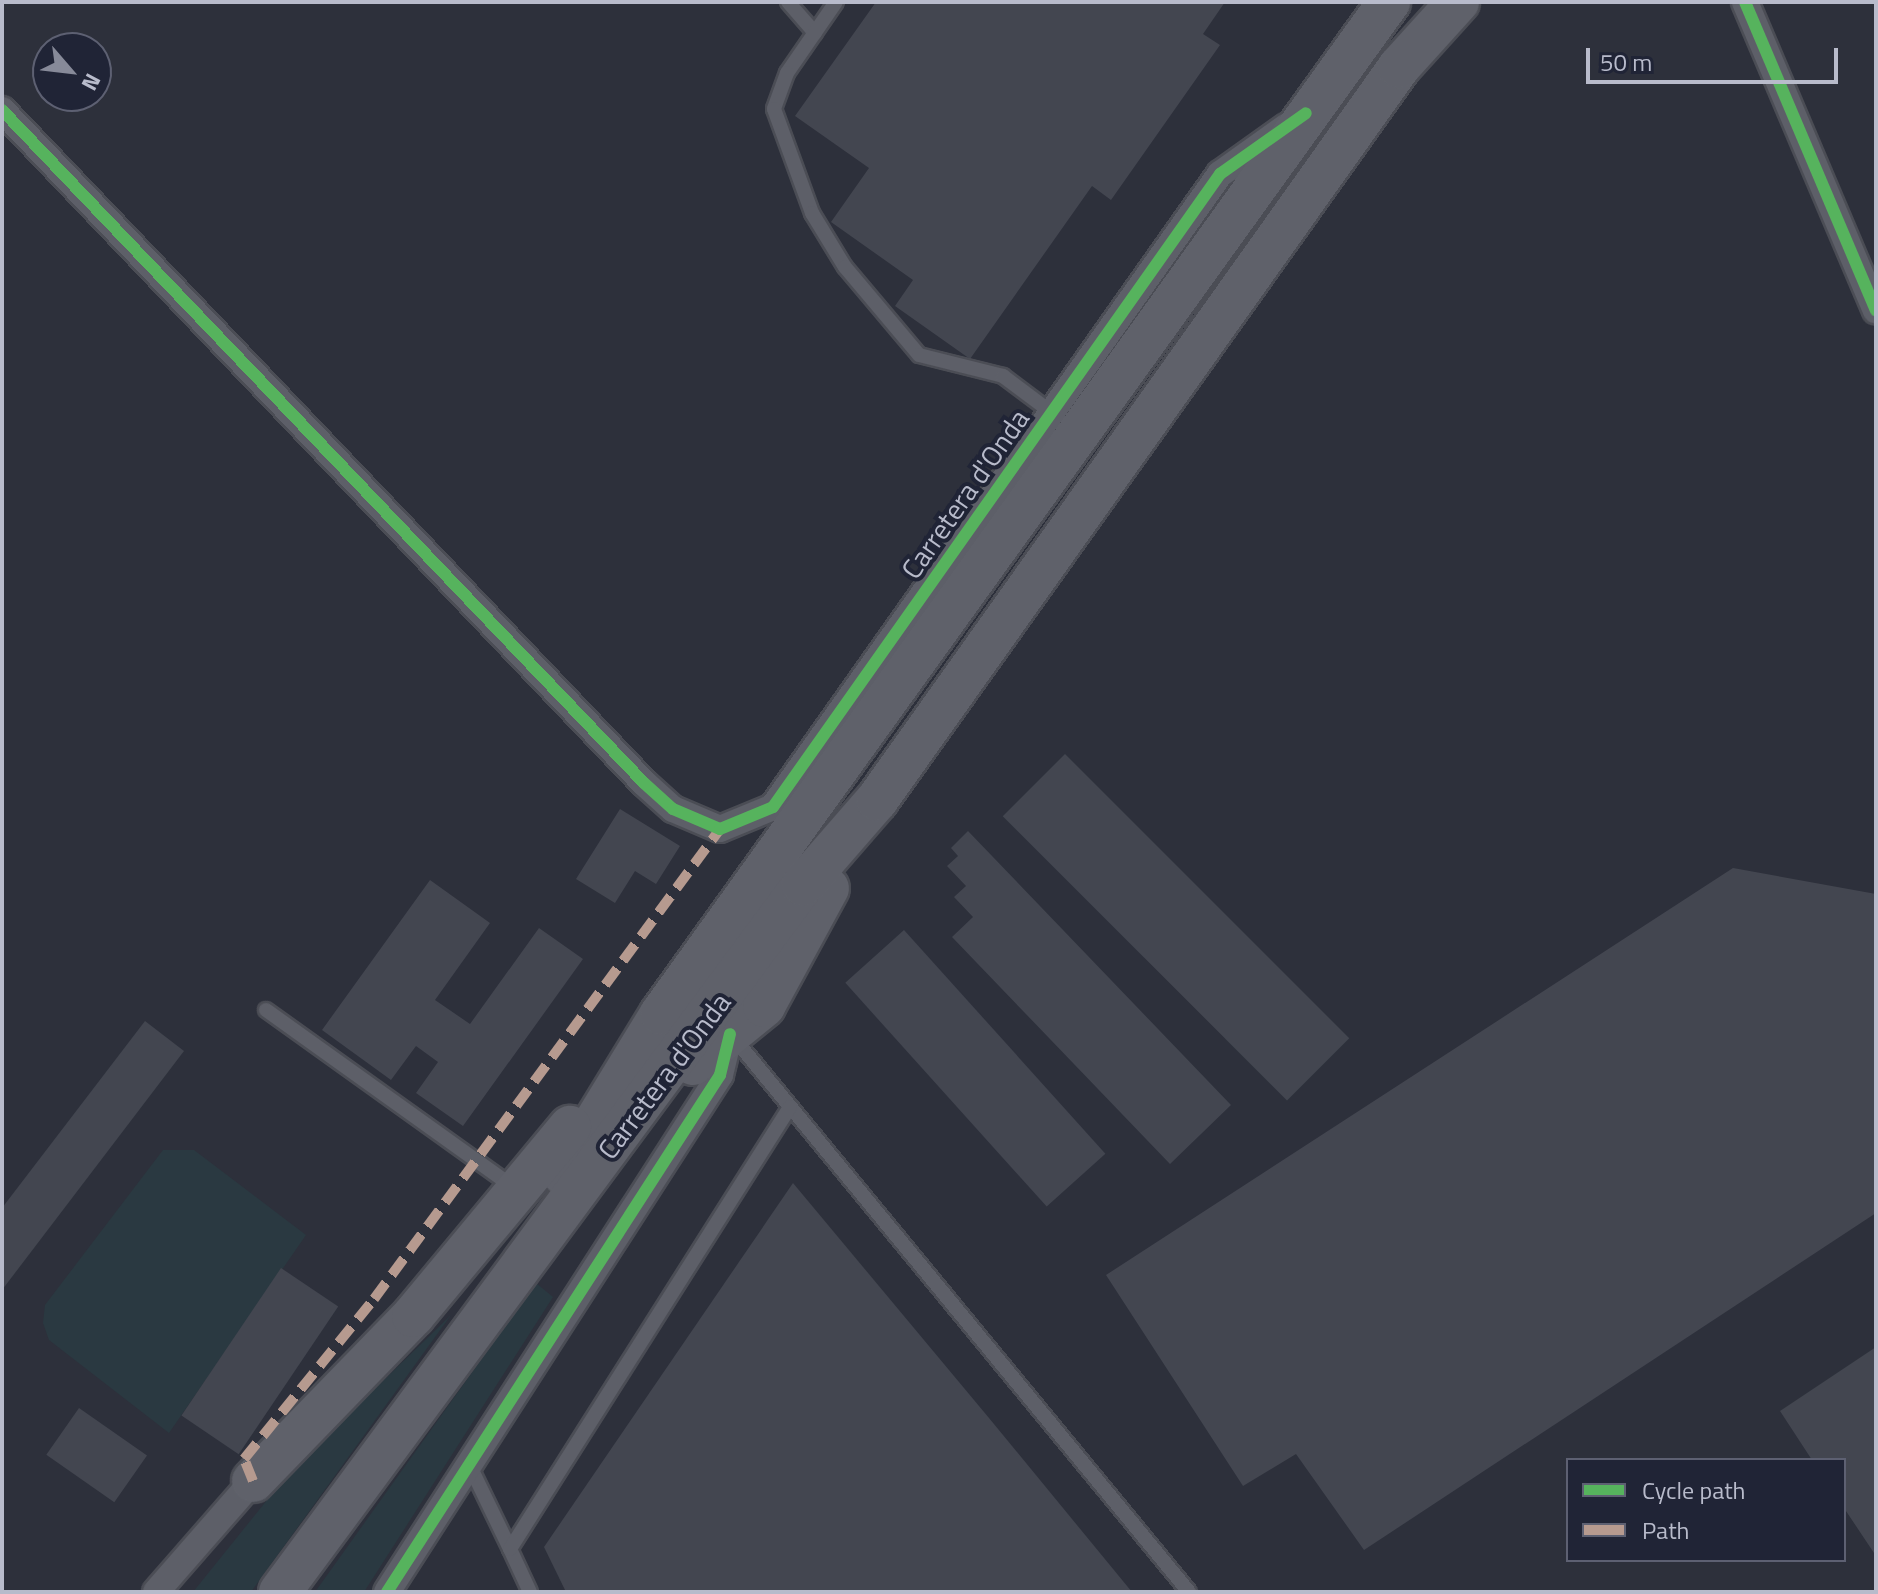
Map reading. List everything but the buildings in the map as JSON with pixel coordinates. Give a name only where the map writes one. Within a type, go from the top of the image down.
[{"type":"main road","name":"Carretera d'Onda","points":[[463,1336],[661,1014],[1065,423],[1389,2]]},
{"type":"main road","name":"Carretera d'Onda","points":[[280,1592],[463,1336],[652,1097],[803,885],[877,800],[1399,67],[1458,2]]},
{"type":"main road","points":[[652,1097],[764,1006],[877,800]]},
{"type":"main road","points":[[253,1481],[413,1316],[661,1014]]},
{"type":"street","points":[[1745,2],[1876,310]]},
{"type":"street","name":"Carretera d'Onda","points":[[6,124],[644,783],[673,809],[720,829],[773,807],[1065,423]]},
{"type":"street","points":[[387,1592],[720,1075],[730,1034]]},
{"type":"street","points":[[156,1592],[253,1481]]},
{"type":"lane","points":[[788,2],[815,33]]},
{"type":"lane","points":[[836,2],[787,73],[774,109],[794,174],[845,267],[919,355],[1003,376],[1065,423]]},
{"type":"lane","points":[[266,1010],[518,1191]]},
{"type":"lane","points":[[730,1034],[1189,1592]]},
{"type":"lane","points":[[510,1549],[790,1107]]},
{"type":"lane","points":[[469,1464],[530,1592]]},
{"type":"shaded area","points":[[163,1150],[194,1150],[306,1235],[169,1433],[49,1340],[43,1323],[45,1305]]},
{"type":"shaded area","points":[[536,1283],[553,1297],[364,1592],[315,1592]]},
{"type":"shaded area","points":[[451,1315],[251,1592],[193,1592],[292,1469]]},
{"type":"marked path","points":[[253,1481],[244,1459],[374,1299],[720,829]]},
{"type":"cycle path","points":[[1745,2],[1876,310]]},
{"type":"cycle path","points":[[2,110],[644,783],[673,809],[720,829],[773,807],[1220,174],[1306,113]]},
{"type":"cycle path","points":[[387,1592],[720,1075],[730,1034]]}]
